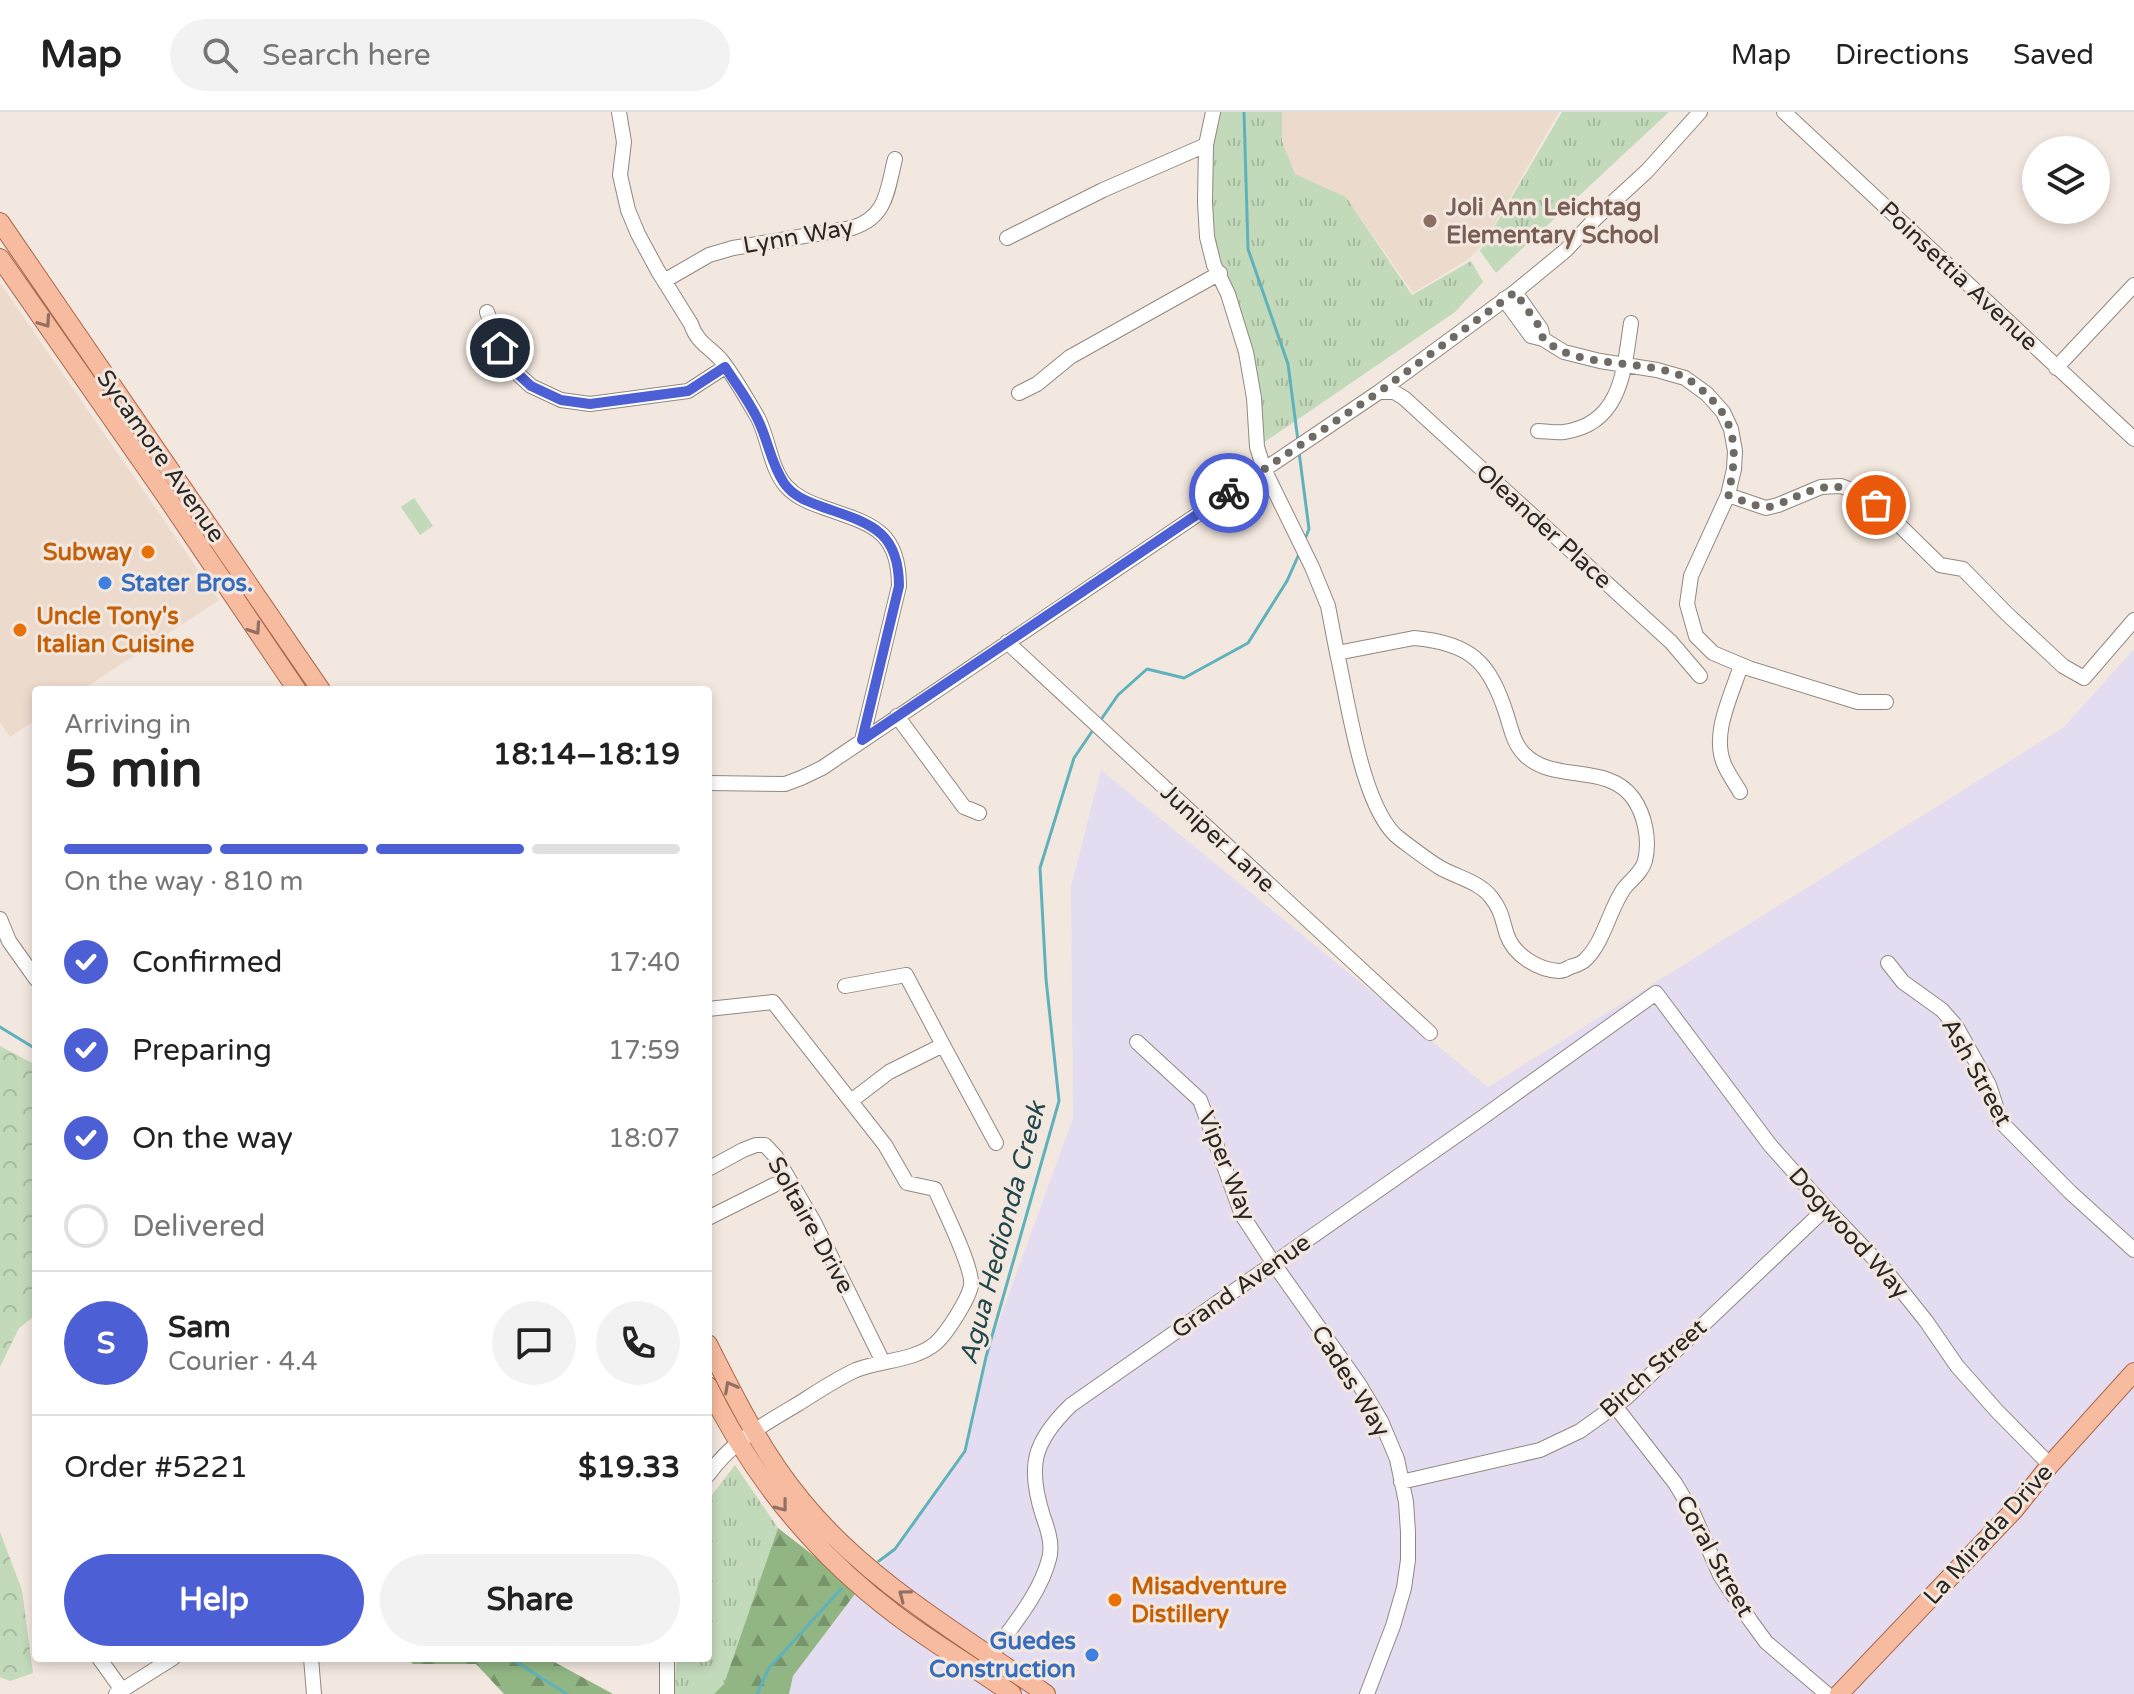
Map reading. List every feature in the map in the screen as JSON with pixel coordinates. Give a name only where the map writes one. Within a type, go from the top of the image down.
[{"type":"main road","name":"Sycamore Avenue","points":[[0,222],[318,686]]},
{"type":"main road","name":"Sycamore Avenue","points":[[0,258],[294,686]]},
{"type":"main road","points":[[712,1352],[753,1431],[778,1470],[836,1538],[908,1599],[1046,1694]]},
{"type":"main road","name":"La Mirada Drive","points":[[1839,1694],[2015,1509],[2050,1465],[2134,1372]]},
{"type":"main road","points":[[712,1394],[737,1442],[762,1480],[823,1552],[896,1615],[1012,1694]]},
{"type":"street","points":[[619,112],[624,142],[620,175],[628,210],[638,234],[695,336],[725,367],[759,421],[785,485],[801,499],[879,530],[895,551],[899,586],[862,740]]},
{"type":"street","points":[[1213,112],[1206,145],[1207,237],[1246,352],[1254,398],[1257,447],[1264,469],[1328,606],[1337,653],[1365,782],[1385,824],[1396,836],[1439,867],[1481,887],[1491,897],[1503,917],[1508,938],[1523,957],[1537,965],[1561,971],[1583,962],[1595,947],[1623,890],[1644,862],[1647,841],[1645,825],[1627,791],[1607,778],[1576,775],[1537,764],[1525,755],[1513,735],[1492,676],[1469,652],[1444,641],[1414,638],[1337,653]]},
{"type":"street","points":[[712,783],[785,784],[822,768],[1379,392],[1510,296],[1566,250],[1647,171],[1700,112]]},
{"type":"street","name":"Poinsettia Avenue","points":[[1784,112],[2134,439]]},
{"type":"street","points":[[1007,238],[1103,190],[1206,145]]},
{"type":"street","name":"Lynn Way","points":[[664,281],[709,255],[733,248],[866,224],[876,216],[884,202],[895,159]]},
{"type":"street","points":[[1019,393],[1037,384],[1070,357],[1220,273]]},
{"type":"street","points":[[2056,368],[2134,285]]},
{"type":"street","points":[[1510,296],[1531,336],[1543,339],[1564,352],[1685,378],[1707,394],[1723,412],[1731,429],[1734,469],[1728,495],[1691,576],[1687,604],[1696,636],[1713,653],[1741,665],[1858,702],[1886,702]]},
{"type":"street","points":[[487,312],[500,348],[519,375],[531,386],[561,400],[590,404],[688,391],[725,367]]},
{"type":"street","points":[[1538,431],[1563,432],[1598,419],[1618,392],[1631,323]]},
{"type":"street","name":"Oleander Place","points":[[1379,392],[1394,392],[1404,398],[1671,642],[1700,676]]},
{"type":"street","points":[[1728,495],[1766,508],[1821,487],[1841,486],[1862,494],[1890,516],[1940,565],[1963,569],[2063,666],[2084,678],[2134,620]]},
{"type":"street","name":"Juniper Lane","points":[[1007,642],[1430,1033]]},
{"type":"street","points":[[1740,792],[1724,765],[1720,740],[1741,665]]},
{"type":"street","points":[[897,716],[964,807],[979,813]]},
{"type":"street","points":[[0,919],[9,941],[32,973]]},
{"type":"street","name":"Ash Street","points":[[1888,963],[1903,982],[1942,1010],[1956,1026],[1989,1085],[2001,1122],[2070,1192],[2134,1250]]},
{"type":"street","points":[[845,986],[906,975],[996,1143]]},
{"type":"street","name":"Dogwood Way","points":[[1656,993],[1770,1145],[1886,1271],[1957,1366],[2050,1465]]},
{"type":"street","name":"Grand Avenue","points":[[981,1672],[1044,1576],[1050,1555],[1049,1537],[1036,1493],[1034,1472],[1037,1455],[1056,1419],[1071,1405],[1656,993]]},
{"type":"street","points":[[712,1009],[773,1002],[885,1145],[907,1183],[935,1189],[969,1269],[972,1285],[961,1308],[937,1342],[904,1357],[858,1370],[834,1382],[737,1442],[712,1469]]},
{"type":"street","name":"Viper Way","points":[[1137,1042],[1200,1100],[1242,1215],[1274,1264]]},
{"type":"street","points":[[851,1101],[889,1072],[943,1045]]},
{"type":"street","name":"Soltaire Drive","points":[[712,1167],[756,1145],[765,1145],[776,1157],[814,1222],[883,1362]]},
{"type":"street","points":[[712,1222],[774,1185]]},
{"type":"street","name":"Birch Street","points":[[1401,1482],[1540,1450],[1580,1431],[1626,1398],[1826,1208]]},
{"type":"street","name":"Cades Way","points":[[1274,1264],[1359,1384],[1397,1459],[1406,1502],[1408,1560],[1393,1626],[1367,1694]]},
{"type":"street","name":"Coral Street","points":[[1615,1406],[1675,1483],[1693,1513],[1720,1575],[1766,1642],[1827,1694]]},
{"type":"street","points":[[101,1662],[119,1692],[167,1662]]},
{"type":"street","points":[[311,1662],[314,1694]]},
{"type":"street","points":[[667,1662],[667,1694]]},
{"type":"shaded area","name":"Joli Ann Leichtag Elementary School","points":[[1282,112],[1559,112],[1482,246],[1467,260],[1413,293],[1346,197],[1295,174],[1282,141]]},
{"type":"shaded area","points":[[0,283],[219,600],[88,686],[32,686],[32,723],[10,737],[0,722]]},
{"type":"shaded area","points":[[2134,649],[2134,1694],[789,1694],[793,1676],[858,1590],[895,1549],[965,1451],[986,1357],[1073,1118],[1071,886],[1101,770],[1488,1087],[2064,727]]},
{"type":"green space","points":[[1213,112],[1282,112],[1282,141],[1295,174],[1346,197],[1412,295],[1471,261],[1483,282],[1455,312],[1257,447],[1254,398],[1214,265],[1206,145]]},
{"type":"green space","points":[[1562,112],[1669,112],[1496,273],[1480,251]]},
{"type":"green space","points":[[414,498],[433,526],[420,535],[401,507]]},
{"type":"green space","points":[[0,1046],[32,1063],[32,1318],[19,1328],[0,1367]]},
{"type":"green space","points":[[735,1465],[778,1528],[724,1685],[714,1694],[673,1694],[677,1662],[712,1662],[712,1495]]},
{"type":"green space","points":[[778,1528],[858,1590],[793,1676],[789,1694],[714,1694],[724,1684]]},
{"type":"green space","points":[[0,1532],[22,1590],[33,1673],[10,1681],[0,1677]]},
{"type":"green space","points":[[411,1662],[554,1662],[613,1694],[504,1694],[476,1664]]},
{"type":"waterway","name":"Agua Hedionda Creek","points":[[1244,112],[1248,249],[1288,364],[1298,441]]},
{"type":"waterway","name":"Agua Hedionda Creek","points":[[1299,452],[1309,529],[1305,539]]},
{"type":"waterway","name":"Agua Hedionda Creek","points":[[1100,721],[1118,695],[1147,669],[1184,678],[1248,643],[1287,581],[1299,554]]},
{"type":"waterway","name":"Agua Hedionda Creek","points":[[879,1561],[895,1549],[965,1451],[986,1357],[1059,1101],[1046,979],[1040,868],[1074,758],[1093,730]]},
{"type":"waterway","points":[[0,1027],[32,1047]]},
{"type":"waterway","name":"Agua Hedionda Creek","points":[[757,1694],[769,1668],[841,1589]]},
{"type":"waterway","points":[[516,1662],[567,1694]]},
{"type":"way so far","points":[[1229,493],[1379,392],[1515,292],[1541,329],[1543,339],[1564,352],[1685,378],[1707,394],[1723,412],[1731,429],[1735,451],[1728,495],[1766,508],[1821,487],[1841,486],[1862,494],[1876,505]]},
{"type":"place","name":"Joli Ann Leichtag Elementary School","points":[[1430,221]]},
{"type":"place","name":"Subway","points":[[148,552]]},
{"type":"place","name":"Stater Bros.","points":[[105,583]]},
{"type":"place","name":"Uncle Tony's Italian Cuisine","points":[[20,630]]},
{"type":"place","name":"Misadventure Distillery","points":[[1115,1600]]},
{"type":"place","name":"Guedes Construction","points":[[1092,1655]]},
{"type":"route","points":[[500,348],[531,386],[561,400],[590,404],[688,391],[725,367],[759,421],[785,485],[801,499],[879,530],[895,551],[899,586],[862,740],[1229,493]]}]
